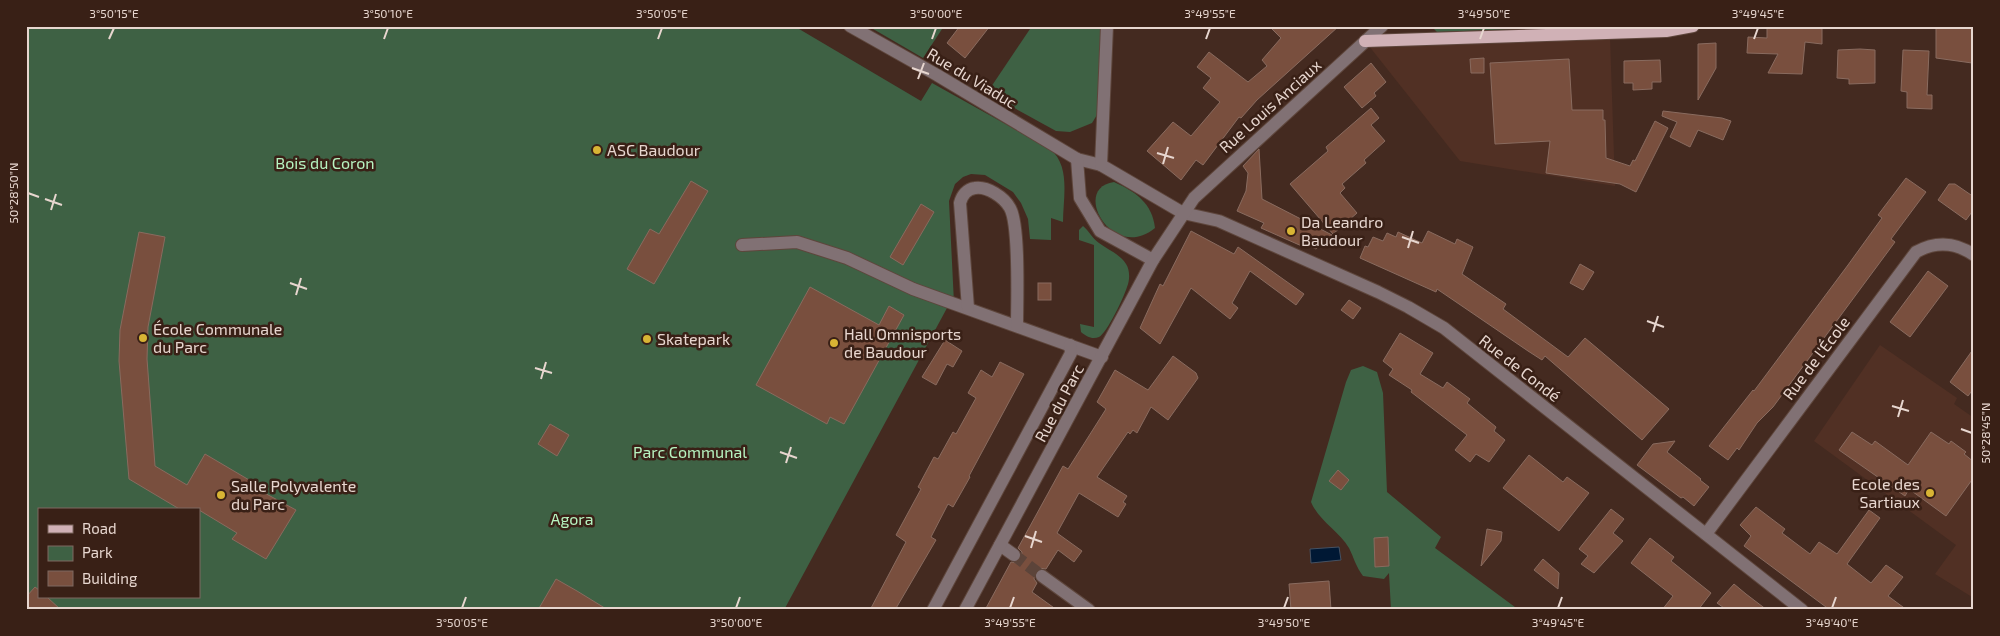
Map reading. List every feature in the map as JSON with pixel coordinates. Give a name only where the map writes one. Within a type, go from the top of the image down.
[{"type":"main road","points":[[1365,41],[1666,30],[1693,26]]},
{"type":"street","name":"Rue du Viaduc","points":[[850,26],[937,75],[1077,159],[1101,164],[1183,213]]},
{"type":"street","points":[[1101,164],[1107,26]]},
{"type":"street","name":"Rue Louis Anciaux","points":[[1183,213],[1194,198],[1382,26]]},
{"type":"street","points":[[1077,159],[1080,198],[1100,231],[1153,260]]},
{"type":"street","points":[[968,308],[960,203],[962,196],[970,189],[981,187],[989,189],[1010,208],[1016,240],[1017,326]]},
{"type":"street","name":"Rue du Parc","points":[[965,610],[1153,260],[1183,213]]},
{"type":"street","name":"Rue de Condé","points":[[1183,213],[1219,220],[1378,292],[1427,318],[1459,340],[1802,610]]},
{"type":"street","points":[[742,245],[797,242],[847,258],[913,289],[1102,357]]},
{"type":"street","name":"Rue de l'École","points":[[1706,534],[1916,252],[1927,246],[1938,244],[1955,245],[1974,255]]},
{"type":"street","name":"Rue du Parc","points":[[933,610],[1071,352],[1070,345]]},
{"type":"street","points":[[1000,545],[1014,555]]},
{"type":"street","points":[[1042,576],[1089,610]]},
{"type":"shaded area","points":[[1610,37],[1615,186],[1460,161],[1369,46]]},
{"type":"shaded area","name":"Ecole des Sartiaux","points":[[1880,345],[1957,398],[1954,404],[1974,418],[1974,592],[1972,597],[1935,574],[1956,545],[1814,441]]},
{"type":"green space","points":[[26,26],[794,26],[921,101],[932,83],[1050,149],[1057,156],[1061,164],[1064,183],[1063,222],[1051,218],[1051,240],[1030,239],[1028,219],[1021,203],[1013,192],[985,175],[971,174],[963,177],[955,184],[949,201],[954,303],[947,308],[784,610],[26,610]]},
{"type":"green space","points":[[868,26],[944,26],[923,58]]},
{"type":"green space","points":[[1032,26],[1105,26],[1100,110],[1092,123],[1070,132],[1056,131],[987,93]]},
{"type":"green space","points":[[1431,26],[1596,26],[1437,32]]},
{"type":"green space","points":[[1114,182],[1142,199],[1147,205],[1155,228],[1139,236],[1125,236],[1112,230],[1102,220],[1097,208],[1096,197],[1101,187]]},
{"type":"green space","points":[[1083,226],[1097,241],[1121,257],[1129,272],[1128,284],[1111,322],[1102,334],[1096,338],[1089,337],[1081,332],[1080,324],[1094,327],[1094,245],[1079,240],[1079,230]]},
{"type":"green space","points":[[1363,366],[1377,372],[1383,393],[1387,492],[1441,537],[1435,548],[1519,610],[1391,610],[1389,573],[1384,579],[1363,576],[1345,542],[1315,509],[1311,502],[1346,382],[1351,370]]},
{"type":"water","points":[[1339,547],[1341,560],[1311,563],[1310,549]]},
{"type":"building","points":[[960,26],[990,26],[965,58],[947,43]]},
{"type":"building","points":[[1269,26],[1339,26],[1257,100],[1241,118],[1239,117],[1203,165],[1196,160],[1181,180],[1147,151],[1173,122],[1191,136],[1220,102],[1203,88],[1211,78],[1197,67],[1209,52],[1248,82],[1267,66],[1262,60],[1281,38]]},
{"type":"building","points":[[1767,26],[1822,26],[1822,44],[1805,42],[1802,74],[1768,73],[1778,54],[1747,53],[1748,37],[1767,38]]},
{"type":"building","points":[[1936,26],[1974,26],[1972,63],[1936,58]]},
{"type":"building","points":[[1716,43],[1716,68],[1698,100],[1698,44]]},
{"type":"building","points":[[1838,50],[1875,50],[1875,83],[1849,84],[1849,79],[1837,78]]},
{"type":"building","points":[[1903,50],[1929,51],[1927,95],[1932,95],[1932,109],[1907,108],[1907,92],[1901,91]]},
{"type":"building","points":[[1484,58],[1484,73],[1471,73],[1470,59]]},
{"type":"building","points":[[1569,59],[1572,110],[1603,110],[1606,158],[1630,166],[1633,160],[1635,161],[1655,121],[1668,128],[1636,192],[1620,184],[1546,173],[1550,141],[1495,144],[1490,63]]},
{"type":"building","points":[[1660,60],[1661,82],[1652,82],[1652,89],[1633,90],[1633,83],[1624,83],[1624,61]]},
{"type":"building","points":[[1371,63],[1386,82],[1374,93],[1376,96],[1362,108],[1344,87]]},
{"type":"building","points":[[1371,108],[1379,118],[1371,125],[1385,141],[1364,160],[1366,163],[1342,184],[1345,188],[1340,193],[1357,213],[1333,234],[1290,184],[1328,151],[1326,147]]},
{"type":"building","points":[[1663,111],[1722,118],[1731,121],[1723,140],[1698,130],[1690,147],[1670,137],[1677,122],[1662,116]]},
{"type":"building","points":[[1259,149],[1262,199],[1332,235],[1316,249],[1306,244],[1304,247],[1261,228],[1264,223],[1237,211],[1246,191],[1248,173],[1243,166]]},
{"type":"building","points":[[1906,178],[1926,192],[1891,239],[1895,242],[1773,407],[1757,423],[1739,450],[1737,448],[1728,460],[1709,446],[1754,391],[1848,265],[1882,218],[1878,215]]},
{"type":"building","points":[[691,181],[708,191],[654,284],[627,269],[650,229],[659,234]]},
{"type":"building","points":[[1949,184],[1955,184],[1974,197],[1974,209],[1966,220],[1938,200]]},
{"type":"building","points":[[921,204],[934,212],[903,265],[890,257]]},
{"type":"building","points":[[1191,231],[1234,254],[1238,247],[1304,294],[1296,305],[1250,271],[1232,303],[1238,308],[1230,319],[1191,288],[1160,344],[1140,328],[1160,284],[1163,286]]},
{"type":"building","points":[[1428,231],[1455,244],[1457,239],[1473,247],[1462,274],[1506,304],[1503,309],[1568,357],[1585,338],[1669,409],[1642,440],[1545,356],[1542,360],[1437,289],[1436,292],[1360,258],[1365,246],[1368,247],[1373,237],[1383,241],[1387,233],[1396,237],[1398,232],[1422,243]]},
{"type":"building","points":[[139,232],[165,237],[148,327],[147,359],[155,466],[187,485],[205,454],[261,487],[259,490],[296,510],[266,559],[232,539],[237,533],[200,511],[200,508],[178,508],[129,479],[119,361],[120,330]]},
{"type":"building","points":[[1580,264],[1594,272],[1583,290],[1570,283]]},
{"type":"building","points":[[1928,271],[1948,286],[1910,337],[1890,322]]},
{"type":"building","points":[[1038,283],[1051,283],[1051,300],[1038,300]]},
{"type":"building","name":"Hall Omnisports de Baudour","points":[[810,287],[879,325],[889,306],[904,315],[844,424],[830,417],[827,424],[756,385]]},
{"type":"building","points":[[1349,300],[1361,308],[1353,319],[1341,310]]},
{"type":"building","points":[[1400,333],[1433,353],[1420,374],[1443,388],[1447,382],[1470,399],[1467,403],[1496,427],[1494,431],[1505,440],[1489,462],[1476,454],[1470,462],[1455,450],[1467,435],[1411,392],[1412,390],[1389,375],[1393,369],[1383,361]]},
{"type":"building","points":[[945,340],[962,351],[953,367],[947,364],[936,385],[922,377]]},
{"type":"building","points":[[1974,348],[1974,388],[1968,396],[1950,382]]},
{"type":"building","points":[[1173,356],[1196,373],[1198,378],[1168,420],[1151,407],[1137,433],[1133,430],[1130,434],[1128,432],[1097,477],[1127,496],[1123,502],[1126,504],[1118,517],[1079,493],[1057,533],[1082,551],[1074,562],[1058,550],[1046,569],[1039,568],[1035,572],[1034,579],[1037,583],[1032,592],[1057,610],[985,610],[1011,562],[1017,563],[1021,559],[1022,552],[1018,548],[1063,466],[1068,469],[1106,409],[1097,402],[1115,370],[1148,390]]},
{"type":"building","points":[[1000,362],[1024,374],[953,507],[948,504],[931,537],[936,540],[895,610],[870,610],[906,542],[896,535],[921,489],[918,487],[934,457],[938,459],[953,432],[956,434],[976,398],[968,393],[981,370],[992,377]]},
{"type":"building","points":[[550,424],[569,435],[557,456],[538,444]]},
{"type":"building","points":[[1852,432],[1872,445],[1875,441],[1908,465],[1931,432],[1949,444],[1951,441],[1966,452],[1964,454],[1974,462],[1974,477],[1946,516],[1909,489],[1905,496],[1839,450]]},
{"type":"building","points":[[1675,441],[1667,452],[1709,487],[1694,506],[1637,465],[1653,444]]},
{"type":"building","points":[[1529,455],[1563,482],[1567,477],[1589,493],[1559,531],[1503,488]]},
{"type":"building","points":[[1338,470],[1349,480],[1341,490],[1329,481]]},
{"type":"building","points":[[1756,507],[1785,529],[1782,533],[1810,554],[1819,542],[1837,554],[1869,510],[1880,518],[1847,564],[1871,583],[1886,565],[1903,577],[1888,596],[1907,610],[1830,610],[1744,546],[1751,536],[1740,525]]},
{"type":"building","points":[[1611,509],[1624,519],[1613,533],[1623,541],[1594,573],[1581,564],[1588,556],[1579,549]]},
{"type":"building","points":[[1487,529],[1502,532],[1501,541],[1481,566]]},
{"type":"building","points":[[1388,537],[1389,566],[1375,567],[1374,538]]},
{"type":"building","points":[[1650,538],[1674,557],[1671,561],[1711,593],[1698,610],[1662,610],[1673,596],[1631,563]]},
{"type":"building","points":[[1543,559],[1559,573],[1558,589],[1534,570]]},
{"type":"building","points":[[556,579],[577,591],[608,610],[538,610]]},
{"type":"building","points":[[1329,581],[1331,610],[1291,610],[1289,584]]},
{"type":"building","points":[[1734,584],[1767,610],[1727,610],[1717,603]]},
{"type":"building","points":[[35,587],[38,589],[38,598],[48,598],[61,610],[26,610],[26,597]]},
{"type":"tunnel","points":[[1014,555],[1042,576]]},
{"type":"place","name":"ASC Baudour","points":[[597,150]]},
{"type":"place","name":"Da Leandro Baudour","points":[[1291,231]]},
{"type":"place","name":"École Communale du Parc","points":[[143,338]]},
{"type":"place","name":"Skatepark","points":[[647,339]]},
{"type":"place","name":"Hall Omnisports de Baudour","points":[[834,343]]},
{"type":"place","name":"Ecole des Sartiaux","points":[[1930,493]]},
{"type":"place","name":"Salle Polyvalente du Parc","points":[[221,495]]},
{"type":"park label","name":"Bois du Coron","points":[[325,163]]},
{"type":"park label","name":"Parc Communal","points":[[690,452]]},
{"type":"park label","name":"Agora","points":[[572,519]]}]
